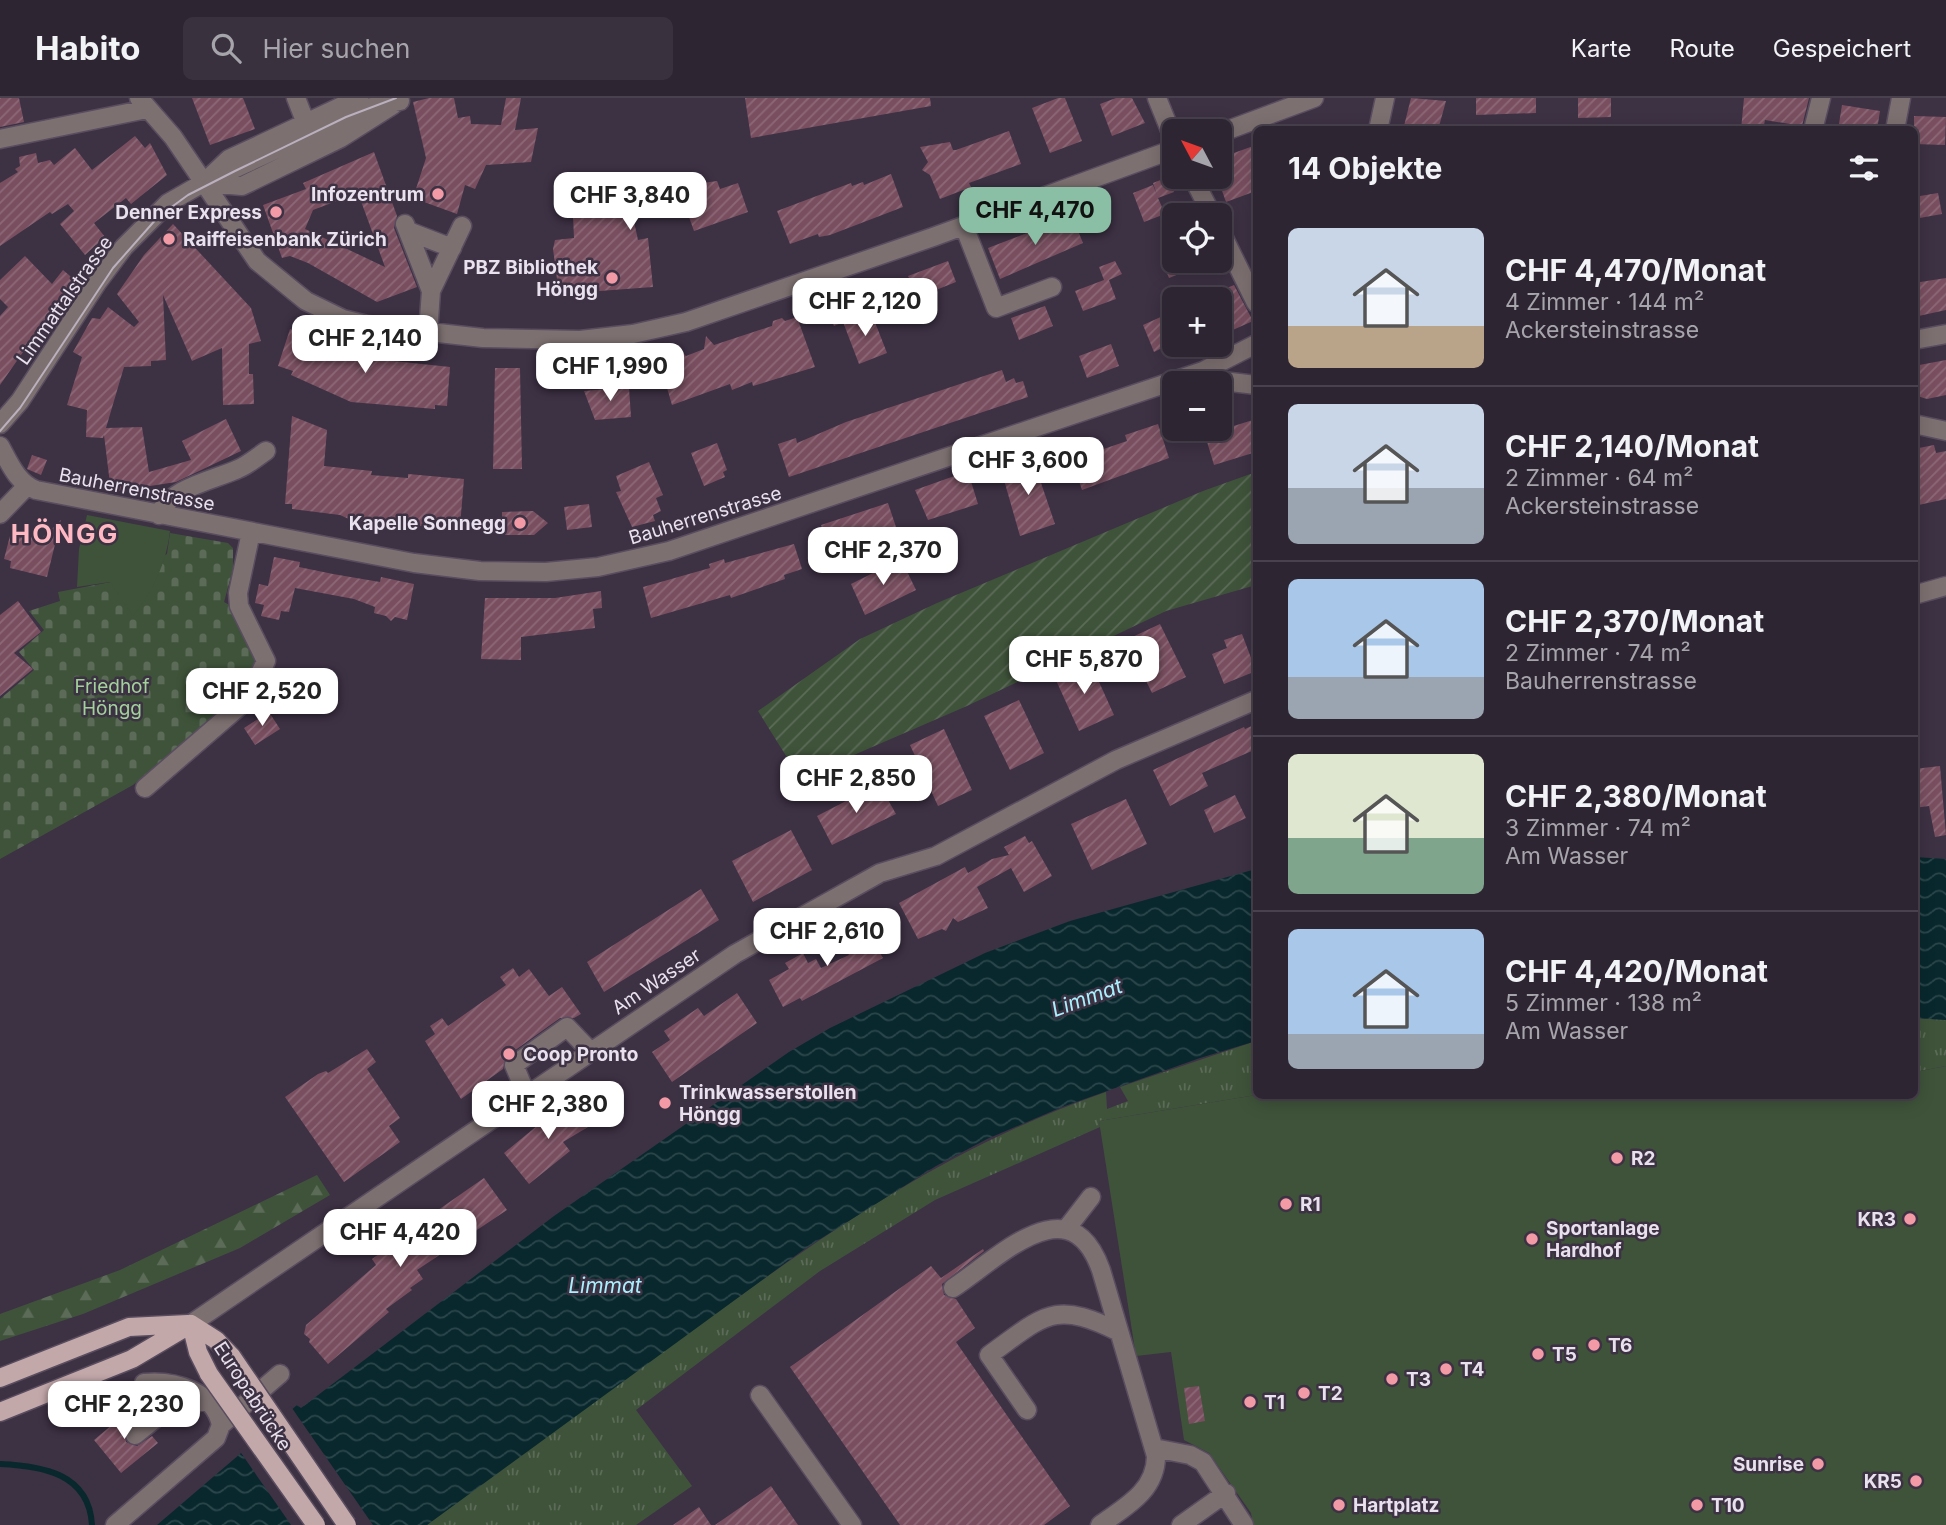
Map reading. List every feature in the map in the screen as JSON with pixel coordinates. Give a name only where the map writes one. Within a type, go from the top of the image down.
[{"type":"main road","name":"Europabrücke","points":[[191,1324],[212,1337],[232,1357],[347,1525]]},
{"type":"main road","name":"Europabrücke","points":[[191,1324],[198,1352],[209,1374],[316,1525]]},
{"type":"main road","points":[[0,1378],[129,1328],[191,1324]]},
{"type":"main road","points":[[0,1412],[132,1359],[191,1324]]},
{"type":"street","points":[[296,98],[305,121]]},
{"type":"street","name":"Limmattalstrasse","points":[[0,424],[20,401],[97,283],[124,247],[168,203],[203,183],[229,159],[305,121],[359,98]]},
{"type":"street","points":[[1157,98],[1166,119]]},
{"type":"street","points":[[1232,129],[1314,98]]},
{"type":"street","points":[[1379,126],[1385,98]]},
{"type":"street","points":[[1815,126],[1821,98]]},
{"type":"street","points":[[1896,126],[1901,98]]},
{"type":"street","points":[[203,183],[242,186],[341,138],[402,99]]},
{"type":"street","points":[[0,139],[143,103],[173,137],[257,261],[306,301],[343,319],[428,333],[580,340],[633,334],[710,314],[964,226],[1162,153]]},
{"type":"street","points":[[428,333],[431,291],[462,226]]},
{"type":"street","points":[[964,226],[996,308],[1052,287]]},
{"type":"street","points":[[431,291],[407,228],[452,248]]},
{"type":"street","points":[[1232,254],[1253,297]]},
{"type":"street","points":[[1918,339],[1946,334]]},
{"type":"street","name":"Bauherrenstrasse","points":[[1203,371],[1253,346]]},
{"type":"street","points":[[1232,382],[1253,385]]},
{"type":"street","name":"Bauherrenstrasse","points":[[26,486],[159,515],[414,563],[480,571],[546,572],[598,567],[669,551],[1162,385]]},
{"type":"street","points":[[1918,425],[1946,430]]},
{"type":"street","points":[[0,446],[26,486],[0,514]]},
{"type":"street","points":[[159,515],[163,505],[178,495],[241,468],[266,451]]},
{"type":"street","points":[[145,788],[248,699],[266,661],[239,607],[238,593],[251,531]]},
{"type":"street","points":[[1918,594],[1946,586]]},
{"type":"street","name":"Am Wasser","points":[[191,1324],[735,954],[880,873],[936,856],[1116,760],[1253,701]]},
{"type":"street","points":[[527,1096],[514,1065],[567,1027],[590,1051]]},
{"type":"street","points":[[1067,1228],[1091,1197]]},
{"type":"street","points":[[953,1288],[1031,1235],[1050,1228],[1067,1228],[1082,1236],[1095,1255],[1154,1448],[1155,1471],[1146,1489],[1100,1525]]},
{"type":"street","points":[[1027,1410],[989,1355],[1037,1322],[1060,1313],[1082,1315],[1119,1332]]},
{"type":"street","points":[[116,1525],[216,1438],[221,1425],[280,1374]]},
{"type":"street","points":[[144,1383],[164,1381],[188,1388],[210,1404],[221,1425]]},
{"type":"street","points":[[760,1395],[852,1525]]},
{"type":"street","points":[[135,1436],[162,1413],[210,1404]]},
{"type":"street","points":[[1154,1448],[1199,1459],[1226,1493],[1244,1525]]},
{"type":"street","points":[[1181,1525],[1226,1493]]},
{"type":"green space","points":[[1253,473],[1253,586],[1166,611],[967,706],[803,777],[798,775],[758,711],[860,639],[937,603],[1203,491]]},
{"type":"green space","points":[[87,515],[170,531],[158,576],[133,616],[110,582],[77,587],[79,549]]},
{"type":"green space","name":"Friedhof Höngg","points":[[170,533],[228,543],[233,548],[233,569],[224,602],[233,607],[256,660],[245,684],[229,704],[133,785],[0,859],[0,699],[34,670],[19,652],[44,630],[29,611],[60,601],[58,592],[111,582],[167,554]]},
{"type":"green space","points":[[1918,1018],[1946,1020],[1946,1066],[1918,1071]]},
{"type":"green space","points":[[1253,1042],[1253,1095],[1099,1121],[1100,1127],[935,1200],[820,1271],[636,1410],[692,1486],[636,1525],[427,1525],[738,1297],[887,1197],[938,1167],[1047,1115],[1106,1092],[1107,1109],[1128,1101],[1120,1087]]},
{"type":"green space","name":"Sportanlage Hardhof","points":[[1946,1066],[1946,1525],[1253,1525],[1251,1513],[1209,1453],[1184,1440],[1171,1352],[1136,1356],[1099,1121],[1253,1095],[1253,1099],[1918,1099],[1918,1071]]},
{"type":"green space","points":[[317,1175],[330,1195],[240,1248],[83,1314],[0,1341],[0,1314],[120,1270]]},
{"type":"water","points":[[1918,857],[1946,859],[1946,1020],[1918,1018]]},
{"type":"water","name":"Limmat","points":[[1253,870],[1253,1042],[1062,1107],[987,1139],[936,1166],[806,1248],[427,1525],[157,1525],[297,1405],[301,1408],[554,1216],[789,1052],[830,1028],[985,953],[1070,921]]},
{"type":"pier","points":[[291,1406],[373,1525],[291,1525],[239,1450]]},
{"type":"building","points":[[0,98],[19,98],[24,122],[0,127]]},
{"type":"building","points":[[192,98],[243,98],[255,129],[210,145]]},
{"type":"building","points":[[429,98],[454,98],[458,118],[470,116],[471,124],[501,125],[506,98],[521,98],[515,130],[538,128],[531,162],[486,165],[475,189],[465,185],[457,214],[413,198],[426,158],[413,102]]},
{"type":"building","points":[[745,98],[930,98],[931,106],[751,138]]},
{"type":"building","points":[[1065,98],[1082,141],[1050,153],[1032,108]]},
{"type":"building","points":[[1116,98],[1132,98],[1145,123],[1112,136],[1100,104]]},
{"type":"building","points":[[1411,98],[1446,101],[1439,126],[1404,126]]},
{"type":"building","points":[[1476,98],[1536,98],[1536,113],[1476,115]]},
{"type":"building","points":[[1578,98],[1611,98],[1611,117],[1578,118]]},
{"type":"building","points":[[1744,98],[1809,98],[1802,126],[1765,120],[1764,126],[1741,126]]},
{"type":"building","points":[[1842,105],[1880,111],[1878,126],[1839,126]]},
{"type":"building","points":[[1914,116],[1946,117],[1945,145],[1918,144],[1918,126],[1914,126]]},
{"type":"building","points":[[1009,131],[1021,164],[969,183],[971,187],[940,199],[930,175],[922,170],[928,162],[920,147],[950,142],[953,150],[956,150]]},
{"type":"building","points":[[135,136],[145,148],[150,143],[167,175],[131,204],[126,198],[94,223],[105,237],[85,255],[60,224],[74,211],[68,204],[52,214],[50,212],[0,246],[0,183],[18,172],[15,169],[20,166],[19,157],[36,153],[38,163],[50,160],[54,165],[75,148],[92,170]]},
{"type":"building","points":[[1253,146],[1253,192],[1226,202],[1221,189],[1232,189],[1232,154]]},
{"type":"building","points":[[374,152],[397,216],[394,228],[417,287],[377,302],[308,263],[290,256],[282,258],[263,205],[306,189],[303,183]],"holes":[[[358,193],[385,267],[305,229],[313,210]]]},
{"type":"building","points":[[694,174],[696,184],[717,181],[720,189],[738,183],[748,212],[694,231],[681,195],[630,203],[638,240],[648,238],[653,287],[559,294],[553,249],[555,240],[574,238],[572,193],[647,187],[645,178]]},
{"type":"building","points":[[891,174],[903,207],[830,235],[819,237],[818,234],[790,244],[777,211],[851,183],[852,186],[863,182],[864,185]]},
{"type":"building","points":[[1162,179],[1162,189],[1173,189],[1174,192],[1158,198],[1162,215],[1144,222],[1133,193],[1153,185],[1157,195],[1153,183]]},
{"type":"building","points":[[1938,193],[1942,214],[1918,218],[1918,196]]},
{"type":"building","points":[[1072,216],[1083,243],[1000,279],[988,248]]},
{"type":"building","points":[[173,224],[251,308],[261,341],[249,344],[249,374],[253,374],[254,404],[223,405],[222,348],[192,361],[163,295],[166,360],[151,361],[151,366],[124,367],[106,428],[142,427],[149,472],[191,460],[182,441],[226,419],[241,451],[176,482],[111,492],[104,435],[103,438],[86,437],[87,410],[67,405],[82,357],[73,352],[92,318],[100,319],[108,307],[134,327],[139,322],[117,294],[144,255]]},
{"type":"building","points":[[25,256],[52,284],[63,270],[76,281],[66,293],[73,299],[48,330],[42,325],[0,385],[0,316],[8,307],[0,299],[0,280]]},
{"type":"building","points":[[948,261],[956,282],[936,290],[937,294],[910,304],[902,283],[910,280],[908,276]]},
{"type":"building","points":[[1115,261],[1122,274],[1109,280],[1116,299],[1083,311],[1075,291],[1104,280],[1099,267]]},
{"type":"building","points":[[1167,273],[1181,273],[1169,278]]},
{"type":"building","points":[[1946,278],[1946,310],[1918,316],[1918,282]]},
{"type":"building","points":[[1234,285],[1253,321],[1232,330],[1232,287],[1229,287]]},
{"type":"building","points":[[845,302],[851,319],[834,326],[827,309]]},
{"type":"building","points":[[1045,306],[1053,326],[1019,340],[1011,318]]},
{"type":"building","points":[[871,312],[887,353],[859,364],[843,322]]},
{"type":"building","points":[[1162,316],[1162,348],[1154,352],[1143,325]]},
{"type":"building","points":[[797,317],[815,367],[753,386],[752,382],[732,390],[730,384],[672,405],[660,364],[682,352],[686,356],[704,349],[706,336],[714,345],[772,326],[773,321]]},
{"type":"building","points":[[290,329],[356,357],[450,367],[447,406],[435,405],[435,409],[351,402],[291,375],[293,371],[278,366]]},
{"type":"building","points":[[1111,344],[1119,366],[1087,378],[1079,356]]},
{"type":"building","points":[[1946,360],[1946,395],[1927,399],[1918,396],[1918,365]]},
{"type":"building","points":[[495,368],[520,368],[522,469],[493,469]]},
{"type":"building","points":[[1002,370],[1006,382],[1014,378],[1016,383],[1023,381],[1028,397],[789,477],[778,444],[796,438],[797,443],[846,422]]},
{"type":"building","points":[[629,387],[631,417],[595,420],[584,391]]},
{"type":"building","points":[[292,416],[327,430],[324,466],[372,471],[371,475],[408,478],[408,474],[464,479],[460,526],[455,525],[455,529],[411,525],[411,529],[396,528],[384,522],[353,521],[340,515],[292,509],[292,504],[285,504]]},
{"type":"building","points":[[1253,420],[1253,453],[1214,465],[1207,441],[1232,441],[1232,427]]},
{"type":"building","points":[[1158,424],[1169,458],[1082,490],[1067,445],[1081,440],[1086,455],[1127,441],[1125,435]]},
{"type":"building","points":[[717,443],[727,470],[723,472],[725,477],[704,486],[691,453]]},
{"type":"building","points":[[1934,445],[1936,453],[1946,451],[1946,499],[1918,505],[1918,448]]},
{"type":"building","points":[[32,455],[47,460],[41,475],[27,469]]},
{"type":"building","points":[[1036,455],[1042,472],[1038,474],[1055,524],[1020,536],[1002,473]]},
{"type":"building","points":[[649,462],[663,495],[656,498],[661,511],[653,515],[655,521],[632,527],[616,492],[621,491],[616,476]]},
{"type":"building","points":[[960,474],[961,478],[969,475],[978,504],[928,520],[915,490]]},
{"type":"building","points":[[888,503],[897,530],[888,533],[891,539],[832,559],[821,525]]},
{"type":"building","points":[[589,504],[592,527],[567,530],[564,507]]},
{"type":"building","name":"Kapelle Sonnegg","points":[[533,511],[548,523],[534,535],[502,535],[502,512]]},
{"type":"building","points":[[61,520],[47,577],[10,568],[11,561],[4,559],[11,532],[41,539]]},
{"type":"building","points":[[794,544],[802,569],[784,575],[785,579],[731,598],[730,595],[651,618],[643,587],[710,568],[709,564],[724,559],[725,563]]},
{"type":"building","points":[[274,557],[300,562],[299,567],[333,574],[380,582],[381,577],[414,584],[407,620],[395,617],[391,621],[386,616],[374,613],[375,607],[354,599],[295,588],[289,612],[281,611],[279,620],[261,616],[264,605],[255,603],[259,584],[268,586]]},
{"type":"building","points":[[901,559],[916,590],[865,615],[851,584]]},
{"type":"building","points":[[601,591],[602,608],[593,609],[595,628],[521,637],[521,660],[481,659],[485,598],[555,598]]},
{"type":"building","points":[[18,601],[41,632],[14,653],[33,669],[0,696],[0,615]]},
{"type":"building","points":[[1160,624],[1186,677],[1152,693],[1126,640]]},
{"type":"building","points":[[1242,634],[1253,663],[1253,672],[1224,684],[1212,654],[1227,648],[1224,640]]},
{"type":"building","points":[[1090,662],[1114,715],[1079,731],[1055,678]]},
{"type":"building","points":[[1019,700],[1044,753],[1010,770],[984,716]]},
{"type":"building","points":[[269,712],[280,729],[255,745],[244,728]]},
{"type":"building","points":[[1253,725],[1253,750],[1202,773],[1208,786],[1170,806],[1153,770],[1244,727],[1245,729]]},
{"type":"building","points":[[944,729],[972,790],[938,806],[910,745]]},
{"type":"building","points":[[1940,766],[1946,835],[1935,837],[1929,806],[1918,807],[1918,769]]},
{"type":"building","points":[[879,784],[896,814],[832,845],[817,816]]},
{"type":"building","points":[[1235,795],[1246,818],[1214,833],[1204,810]]},
{"type":"building","points":[[1126,799],[1147,844],[1092,870],[1071,824]]},
{"type":"building","points":[[791,830],[812,870],[753,902],[732,861]]},
{"type":"building","points":[[1025,836],[1029,843],[1032,841],[1052,876],[1024,892],[1011,868],[977,887],[988,908],[958,922],[953,918],[946,931],[942,929],[918,939],[899,903],[965,867],[968,873],[992,859],[1009,855],[1004,847]]},
{"type":"building","points":[[701,889],[719,920],[604,992],[587,962]]},
{"type":"building","points":[[876,925],[885,942],[879,951],[883,958],[802,1001],[800,998],[783,1007],[769,980],[789,969],[785,963],[803,953],[808,963],[816,959],[821,968],[849,955],[842,943]]},
{"type":"building","points":[[513,968],[519,977],[529,969],[549,996],[562,987],[581,1014],[574,1018],[560,1018],[507,1056],[503,1069],[461,1099],[425,1041],[435,1034],[430,1026],[442,1018],[448,1026],[506,985],[500,977]]},
{"type":"building","points":[[737,993],[757,1023],[672,1082],[652,1052],[670,1040],[664,1031],[698,1008],[704,1016]]},
{"type":"building","points":[[367,1049],[376,1062],[367,1069],[400,1118],[389,1126],[400,1142],[344,1182],[285,1097],[318,1074],[326,1071],[328,1073]]},
{"type":"building","points":[[578,1097],[593,1124],[563,1142],[570,1151],[529,1184],[504,1153],[555,1111]]},
{"type":"building","points":[[484,1178],[507,1210],[417,1270],[423,1279],[386,1309],[389,1312],[328,1364],[304,1334],[306,1325],[376,1265],[372,1259],[397,1241],[392,1234],[424,1212],[428,1217]]},
{"type":"building","points":[[983,1249],[984,1251],[942,1284],[944,1295],[956,1299],[975,1328],[956,1342],[1070,1506],[1044,1525],[900,1525],[790,1367],[931,1266],[941,1278]]},
{"type":"building","points":[[1199,1386],[1205,1421],[1189,1424],[1184,1388]]},
{"type":"building","points":[[138,1403],[145,1412],[125,1430],[126,1442],[137,1446],[152,1436],[158,1443],[121,1473],[94,1440]]},
{"type":"building","points":[[771,1486],[798,1525],[715,1525]]},
{"type":"building","points":[[699,1507],[711,1525],[673,1525]]},
{"type":"waterway","points":[[0,1464],[47,1470],[73,1483],[89,1508],[92,1525]]},
{"type":"tram line","points":[[0,431],[20,408],[113,268],[158,217],[188,195],[235,171],[346,117],[396,98]]},
{"type":"place","name":"Infozentrum","points":[[438,194]]},
{"type":"place","name":"Denner Express","points":[[276,212]]},
{"type":"place","name":"Raiffeisenbank Zürich","points":[[169,239]]},
{"type":"place","name":"PBZ Bibliothek Höngg","points":[[612,278]]},
{"type":"place","name":"Kapelle Sonnegg","points":[[520,523]]},
{"type":"place","name":"Coop Pronto","points":[[509,1054]]},
{"type":"place","name":"Trinkwasserstollen Höngg","points":[[665,1103]]},
{"type":"place","name":"R2","points":[[1617,1158]]},
{"type":"place","name":"R1","points":[[1286,1204]]},
{"type":"place","name":"KR3","points":[[1910,1219]]},
{"type":"place","name":"Sportanlage Hardhof","points":[[1532,1239]]},
{"type":"place","name":"T6","points":[[1594,1345]]},
{"type":"place","name":"T5","points":[[1538,1354]]},
{"type":"place","name":"T4","points":[[1446,1369]]},
{"type":"place","name":"T3","points":[[1392,1379]]},
{"type":"place","name":"T2","points":[[1304,1393]]},
{"type":"place","name":"T1","points":[[1250,1402]]},
{"type":"place","name":"Sunrise","points":[[1818,1464]]},
{"type":"place","name":"KR5","points":[[1916,1481]]},
{"type":"place","name":"Hartplatz","points":[[1339,1505]]},
{"type":"place","name":"T10","points":[[1697,1505]]},
{"type":"district","name":"HÖNGG","points":[[65,534]]}]
